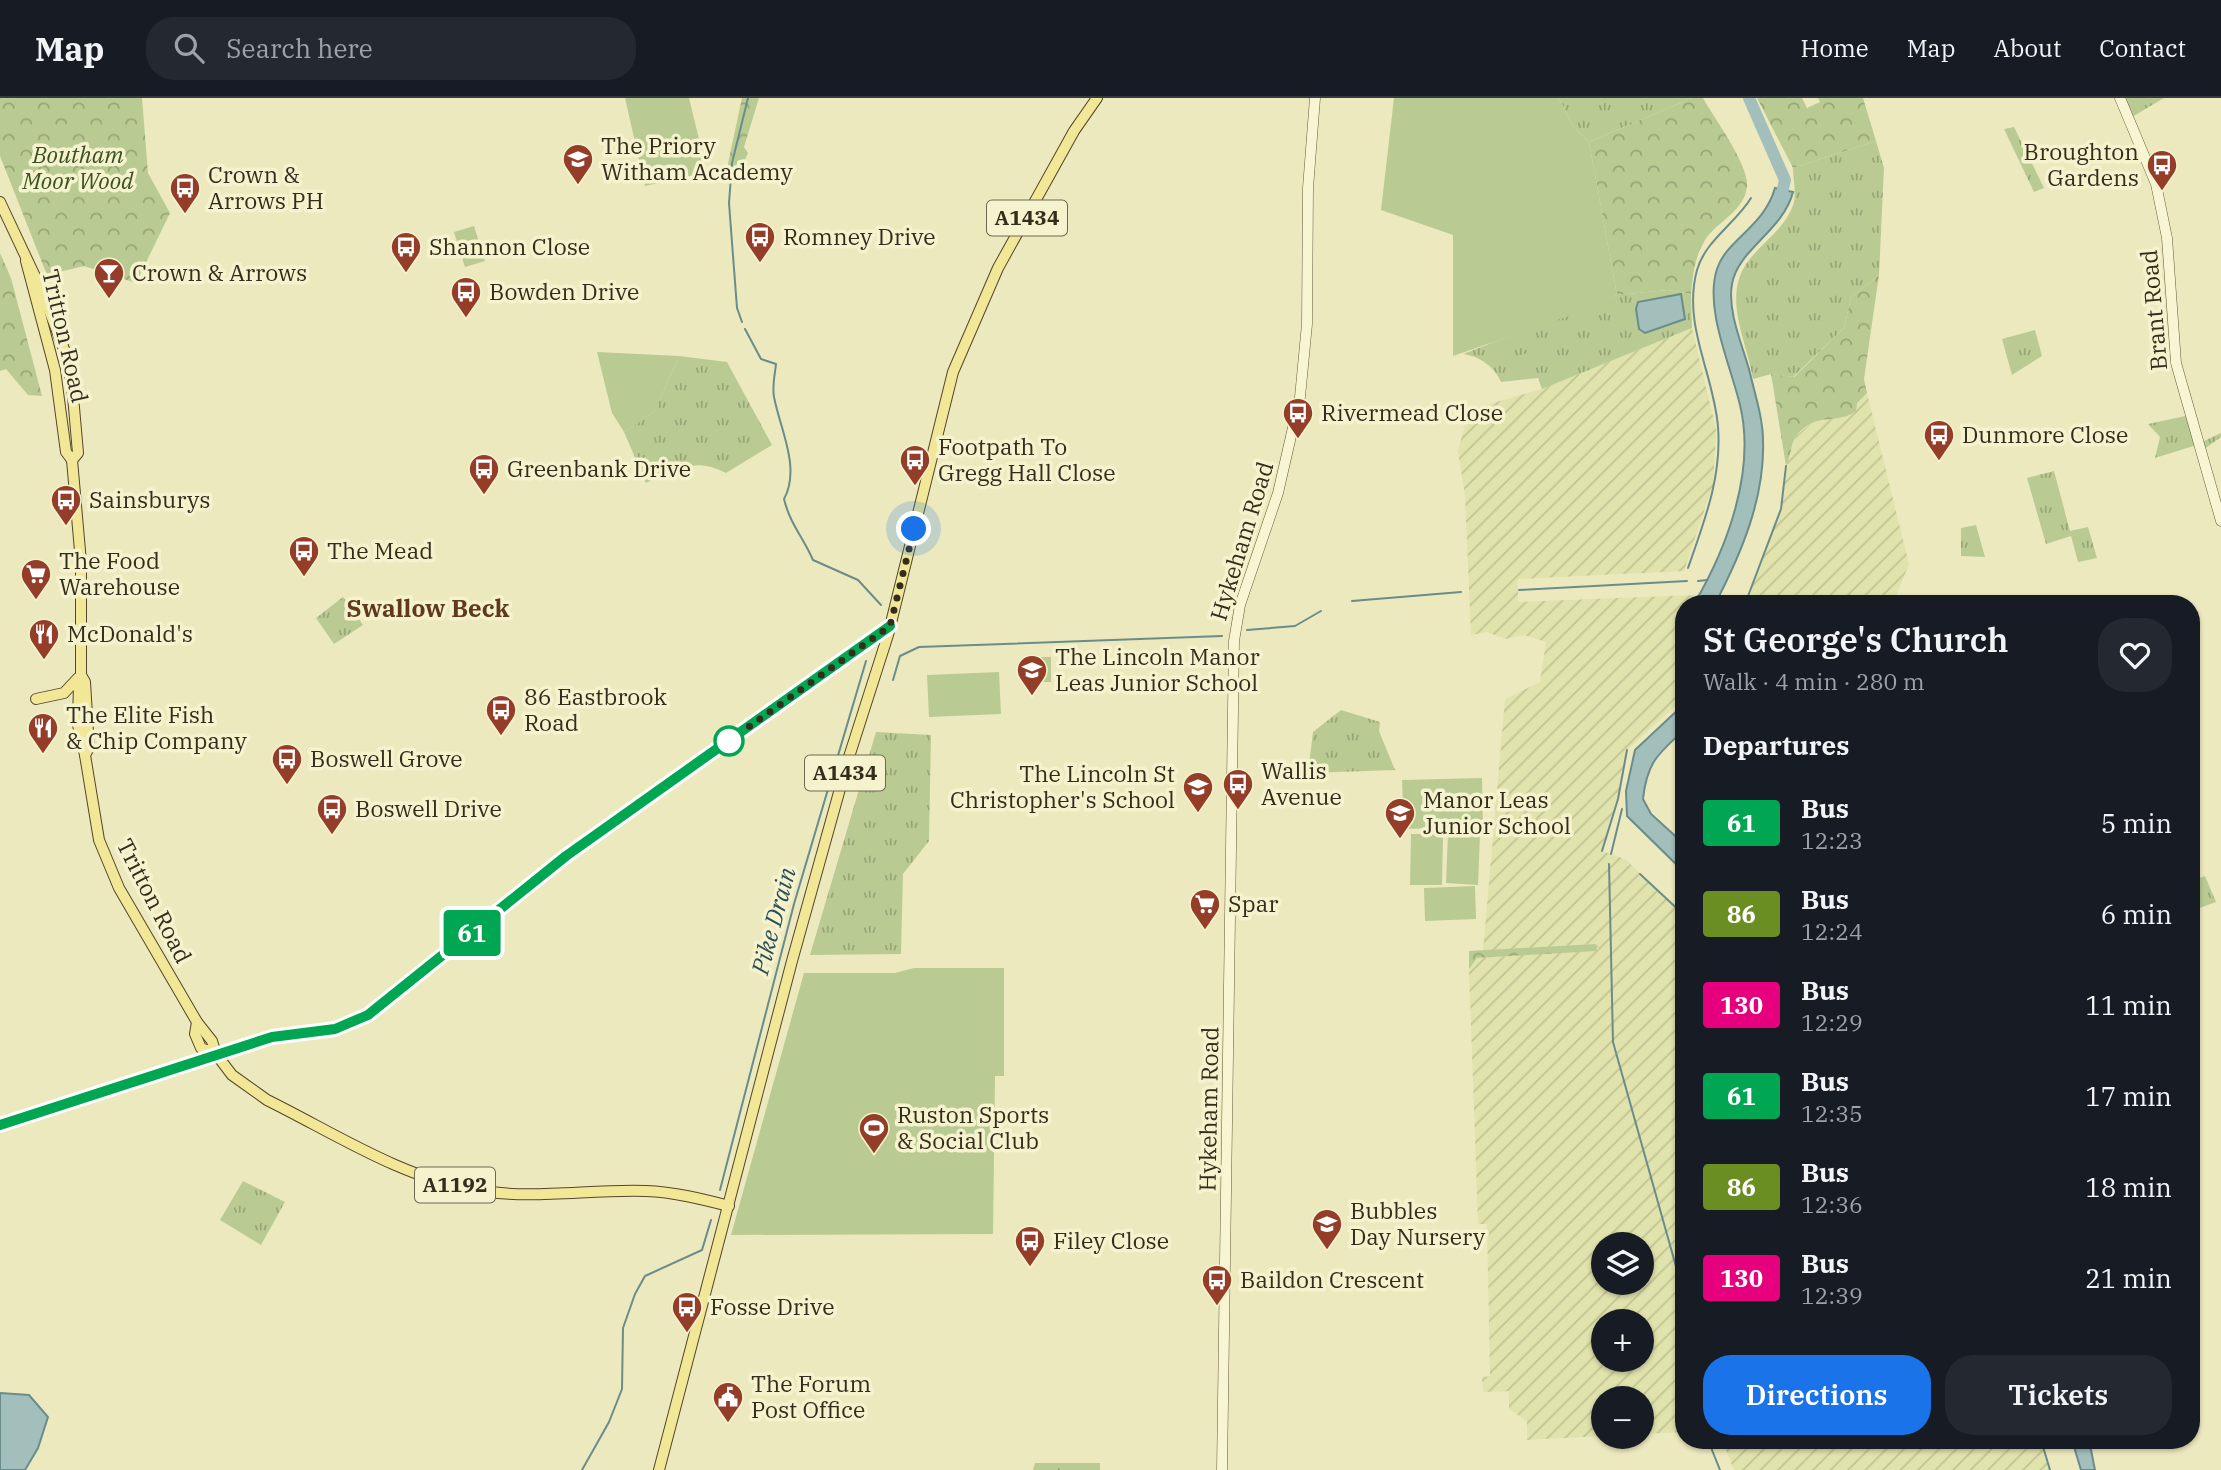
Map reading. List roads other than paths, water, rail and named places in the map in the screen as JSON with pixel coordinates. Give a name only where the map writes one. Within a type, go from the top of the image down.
[{"type":"main road","name":"A1434","points":[[659,1470],[795,949],[848,760],[879,667],[957,362],[998,268],[1069,139],[1097,98]]},
{"type":"main road","name":"Tritton Road","points":[[0,202],[60,335],[72,385],[78,453],[72,460]]},
{"type":"main road","name":"Tritton Road","points":[[26,261],[55,370],[66,452],[72,460],[81,562],[78,725],[94,820],[105,858],[133,913],[197,1022],[212,1041],[216,1054],[232,1075],[267,1100],[403,1168],[441,1182],[477,1190],[517,1194],[661,1192],[729,1206]]},
{"type":"main road","points":[[62,427],[70,415],[67,397],[72,385]]},
{"type":"main road","points":[[36,699],[68,691],[80,675]]},
{"type":"street","name":"Hykeham Road","points":[[1222,1470],[1234,638],[1240,605],[1278,492],[1300,397],[1307,324],[1308,188],[1315,98]]},
{"type":"street","name":"Brant Road","points":[[2122,98],[2157,184],[2167,238],[2176,363],[2221,522]]},
{"type":"street","points":[[0,1125],[272,1037],[335,1029],[376,1010],[566,856],[890,626]]},
{"type":"street","points":[[857,650],[872,653],[879,667]]},
{"type":"water","points":[[1775,188],[1793,192],[1780,218],[1743,260],[1736,272],[1731,295],[1734,317],[1762,424],[1763,462],[1760,483],[1750,525],[1719,595],[1699,595],[1727,534],[1741,482],[1744,456],[1740,405],[1716,319],[1714,285],[1717,269],[1728,250],[1763,213]]},
{"type":"water","points":[[1681,294],[1685,319],[1645,333],[1639,329],[1636,309],[1638,302]]},
{"type":"water","points":[[1675,712],[1675,738],[1651,767],[1643,799],[1651,814],[1675,836],[1675,863],[1627,816],[1626,791],[1635,750]]},
{"type":"water","points":[[0,1393],[29,1395],[48,1417],[38,1448],[25,1470],[0,1470]]},
{"type":"water","points":[[2075,1449],[2091,1449],[2095,1470],[2081,1470]]},
{"type":"waterway","name":"Pike Drain","points":[[742,322],[737,308],[729,203],[732,163],[748,98]]},
{"type":"waterway","points":[[1749,98],[1785,180],[1779,206]]},
{"type":"waterway","points":[[1688,568],[1710,499],[1719,446],[1715,407],[1696,330],[1693,290],[1697,270],[1707,250],[1751,198]]},
{"type":"waterway","name":"Pike Drain","points":[[745,329],[761,359],[776,364],[774,397],[790,462],[789,487],[784,499],[793,523],[813,560],[858,580],[881,605]]},
{"type":"waterway","points":[[1748,595],[1781,509],[1786,466]]},
{"type":"waterway","points":[[1698,581],[1707,580]]},
{"type":"waterway","points":[[1519,590],[1687,581]]},
{"type":"waterway","points":[[1352,601],[1461,592]]},
{"type":"waterway","points":[[1247,630],[1295,626],[1321,611]]},
{"type":"waterway","points":[[893,680],[900,656],[919,647],[1222,636]]},
{"type":"waterway","name":"Pike Drain","points":[[720,1190],[794,904],[866,661]]},
{"type":"waterway","points":[[1602,851],[1618,799],[1627,750]]},
{"type":"waterway","points":[[1611,854],[1622,809]]},
{"type":"waterway","points":[[1609,864],[1613,1042],[1675,1263]]},
{"type":"waterway","points":[[1640,874],[1675,907]]},
{"type":"waterway","name":"Pike Drain","points":[[582,1470],[609,1422],[622,1389],[623,1328],[635,1294],[645,1276],[702,1250],[711,1220]]},
{"type":"waterway","points":[[1712,1449],[1720,1470]]},
{"type":"waterway","points":[[2044,1449],[2050,1470]]},
{"type":"place","name":"The Priory Witham Academy","points":[[578,186]]},
{"type":"place","name":"Broughton Gardens","points":[[2162,192]]},
{"type":"place","name":"Crown & Arrows PH","points":[[185,215]]},
{"type":"place","name":"Romney Drive","points":[[760,264]]},
{"type":"place","name":"Shannon Close","points":[[406,274]]},
{"type":"place","name":"Crown & Arrows","points":[[109,300]]},
{"type":"place","name":"Bowden Drive","points":[[466,319]]},
{"type":"place","name":"Rivermead Close","points":[[1298,440]]},
{"type":"place","name":"Dunmore Close","points":[[1939,462]]},
{"type":"place","name":"Footpath To Gregg Hall Close","points":[[915,487]]},
{"type":"place","name":"Greenbank Drive","points":[[484,496]]},
{"type":"place","name":"Sainsburys","points":[[66,527]]},
{"type":"place","name":"The Mead","points":[[304,578]]},
{"type":"place","name":"The Food Warehouse","points":[[36,601]]},
{"type":"place","name":"McDonald's","points":[[44,661]]},
{"type":"place","name":"The Lincoln Manor Leas Junior School","points":[[1032,697]]},
{"type":"place","name":"86 Eastbrook Road","points":[[501,737]]},
{"type":"place","name":"The Elite Fish & Chip Company","points":[[43,755]]},
{"type":"place","name":"Boswell Grove","points":[[287,786]]},
{"type":"place","name":"Wallis Avenue","points":[[1238,811]]},
{"type":"place","name":"The Lincoln St Christopher's School","points":[[1198,814]]},
{"type":"place","name":"Boswell Drive","points":[[332,836]]},
{"type":"place","name":"Manor Leas Junior School","points":[[1400,840]]},
{"type":"place","name":"Spar","points":[[1205,931]]},
{"type":"place","name":"Ruston Sports & Social Club","points":[[874,1155]]},
{"type":"place","name":"Bubbles Day Nursery","points":[[1327,1251]]},
{"type":"place","name":"Filey Close","points":[[1030,1268]]},
{"type":"place","name":"Baildon Crescent","points":[[1217,1307]]},
{"type":"place","name":"Fosse Drive","points":[[687,1334]]},
{"type":"place","name":"The Forum Post Office","points":[[728,1424]]},
{"type":"district","name":"Swallow Beck","points":[[428,609]]},
{"type":"park label","name":"Boutham Moor Wood","points":[[78,168]]}]
